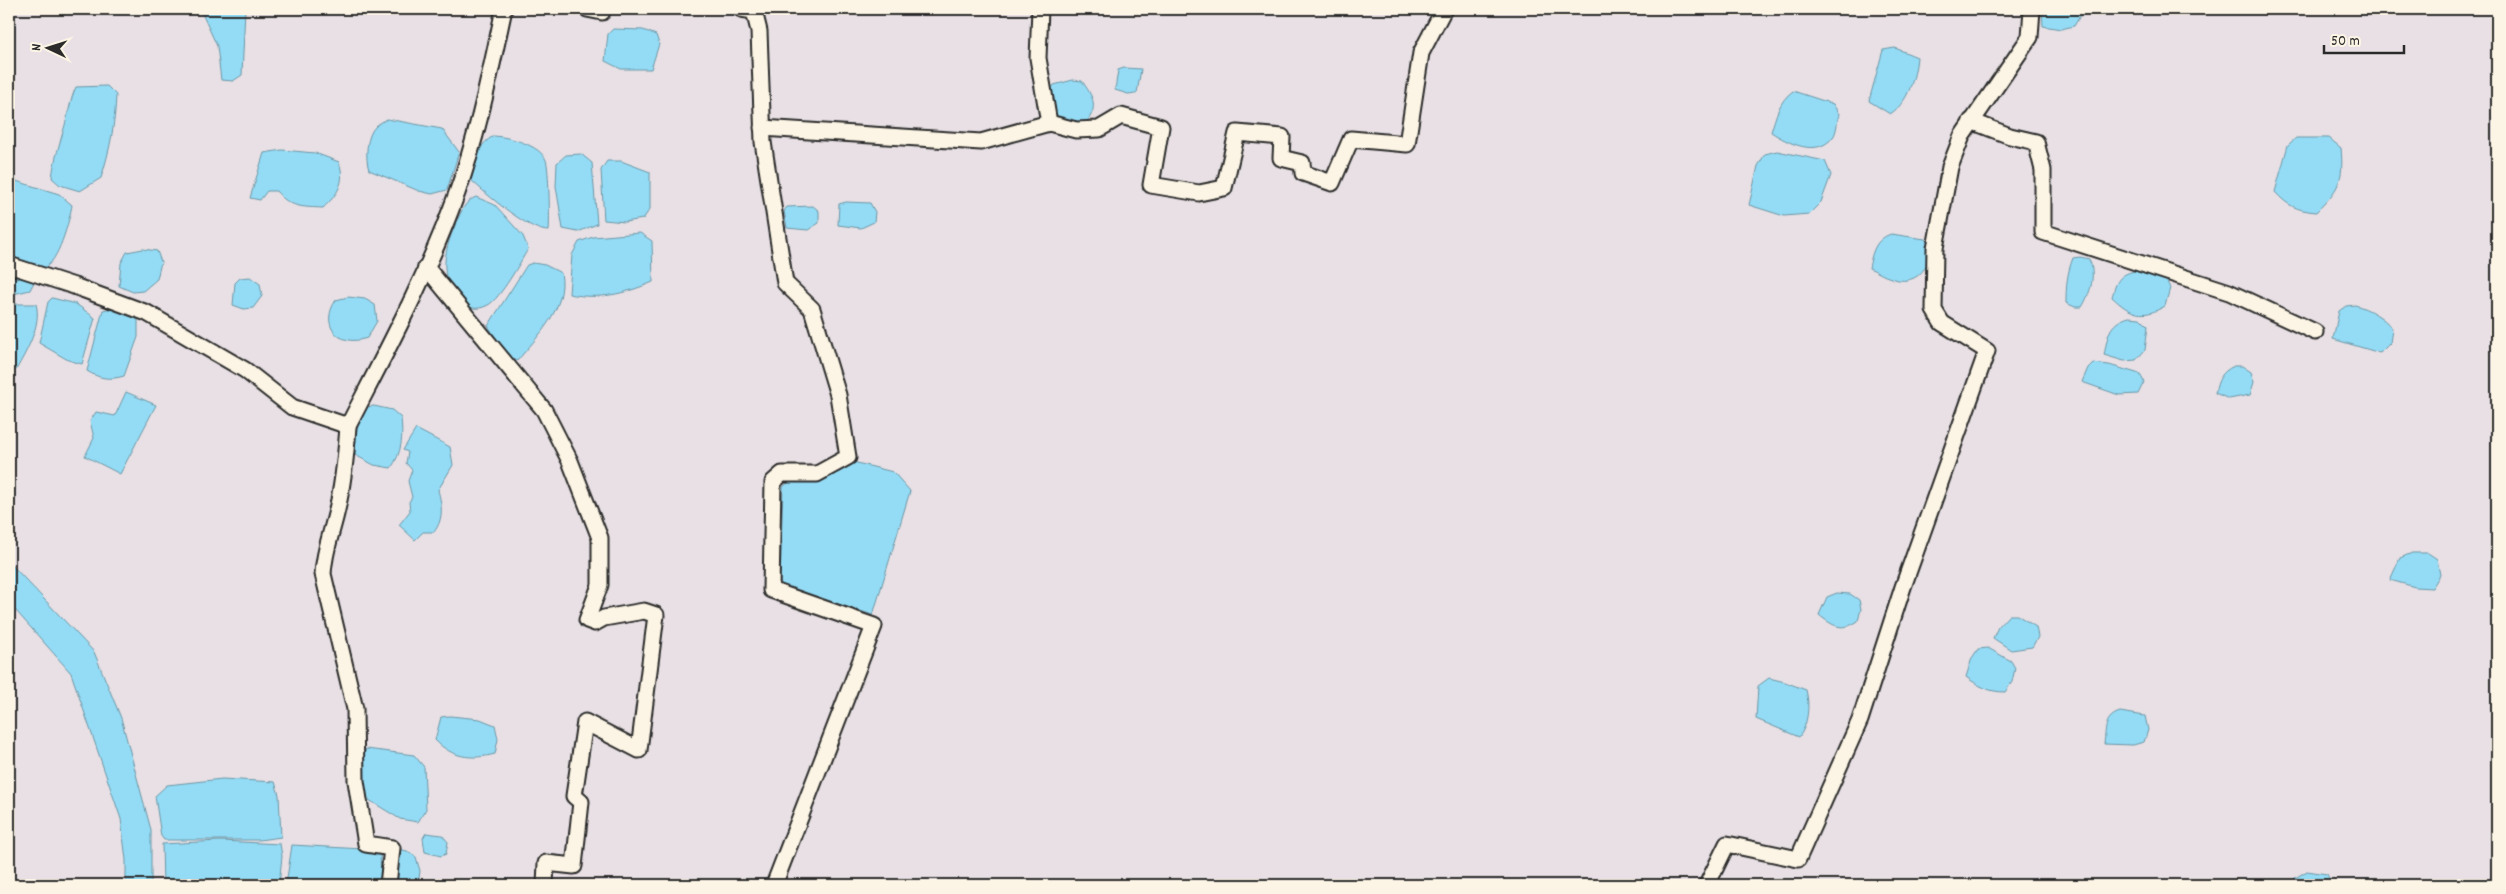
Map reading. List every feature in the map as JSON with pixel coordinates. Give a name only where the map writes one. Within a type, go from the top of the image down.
[{"type":"street","points":[[388,885],[392,848],[366,844],[356,781],[355,709],[323,574],[324,552],[336,514],[345,462],[348,426],[418,291],[426,267],[458,192],[489,80],[504,9]]},
{"type":"street","points":[[587,9],[602,12],[603,9]]},
{"type":"street","points":[[1040,9],[1038,58],[1049,123]]},
{"type":"street","points":[[762,128],[981,142],[1049,123],[1076,130],[1099,129],[1122,116],[1161,127],[1151,185],[1199,193],[1224,188],[1237,133],[1282,137],[1281,158],[1302,162],[1303,173],[1332,183],[1351,139],[1407,144],[1421,53],[1444,9]]},
{"type":"street","points":[[1707,885],[1727,844],[1798,859],[1860,720],[1903,587],[1987,350],[1942,323],[1934,310],[1935,248],[1950,166],[1962,136],[1971,121],[2030,38],[2032,9]]},
{"type":"street","points":[[750,10],[759,31],[762,128],[785,283],[812,310],[838,395],[848,456],[817,474],[782,474],[773,482],[771,590],[874,626],[774,885]]},
{"type":"street","points":[[1971,121],[2010,136],[2036,142],[2043,170],[2043,232],[2229,292],[2315,332]]},
{"type":"street","points":[[9,265],[74,286],[146,313],[245,370],[292,407],[348,426]]},
{"type":"street","points":[[426,267],[544,410],[570,461],[600,538],[600,586],[586,620],[595,623],[604,618],[644,610],[656,615],[638,750],[585,722],[574,796],[581,802],[574,866],[546,863],[545,885]]},
{"type":"water","points":[[200,9],[245,9],[242,75],[233,81],[221,80],[217,46]]},
{"type":"water","points":[[2042,9],[2084,9],[2074,26],[2061,29],[2043,26]]},
{"type":"water","points":[[613,29],[643,30],[656,35],[659,44],[651,69],[621,69],[605,61],[608,34]]},
{"type":"water","points":[[1895,48],[1917,57],[1910,89],[1902,103],[1890,114],[1869,101],[1883,50]]},
{"type":"water","points":[[1124,68],[1141,69],[1137,93],[1128,94],[1115,90],[1118,70]]},
{"type":"water","points":[[1073,80],[1082,81],[1092,97],[1092,112],[1086,123],[1074,124],[1056,121],[1050,90],[1054,85]]},
{"type":"water","points":[[107,86],[116,95],[115,116],[101,178],[80,191],[60,185],[52,178],[53,171],[76,87]]},
{"type":"water","points":[[1793,91],[1833,104],[1839,114],[1833,137],[1819,147],[1802,147],[1771,132],[1781,104]]},
{"type":"water","points":[[387,119],[442,129],[459,152],[447,190],[432,194],[419,191],[369,170],[367,153],[370,135],[376,126]]},
{"type":"water","points":[[494,136],[508,138],[531,146],[543,155],[546,160],[549,183],[549,231],[541,230],[520,219],[497,203],[471,180],[480,149],[488,139]]},
{"type":"water","points":[[2296,138],[2329,138],[2341,148],[2342,169],[2338,184],[2330,197],[2316,212],[2293,206],[2284,201],[2275,192],[2288,145]]},
{"type":"water","points":[[282,150],[315,153],[339,162],[342,176],[341,182],[333,198],[323,208],[297,206],[286,201],[276,191],[267,191],[260,200],[250,198],[264,153]]},
{"type":"water","points":[[1777,151],[1825,161],[1831,175],[1821,202],[1809,214],[1784,216],[1749,205],[1758,166],[1765,154]]},
{"type":"water","points":[[581,154],[592,163],[597,224],[578,232],[563,229],[556,186],[557,163],[566,155]]},
{"type":"water","points":[[607,161],[621,161],[650,172],[650,209],[643,219],[625,222],[604,220],[601,170]]},
{"type":"water","points":[[9,181],[16,181],[59,194],[72,205],[66,230],[54,259],[43,268],[31,267],[9,260]]},
{"type":"water","points":[[476,197],[495,205],[523,236],[528,249],[510,279],[493,301],[479,308],[471,308],[458,300],[453,293],[446,276],[445,262],[446,251],[456,223],[466,204]]},
{"type":"water","points":[[846,202],[870,203],[875,212],[874,222],[861,228],[838,225],[839,204]]},
{"type":"water","points":[[813,206],[819,211],[819,223],[808,230],[787,228],[784,211],[787,207]]},
{"type":"water","points":[[640,233],[652,241],[653,282],[612,295],[580,296],[569,294],[572,255],[579,242],[593,237]]},
{"type":"water","points":[[1891,234],[1925,239],[1930,245],[1928,262],[1920,274],[1914,278],[1900,280],[1888,277],[1869,268],[1875,247],[1881,239]]},
{"type":"water","points":[[143,249],[157,251],[161,262],[157,279],[143,291],[133,292],[119,286],[121,263],[127,252]]},
{"type":"water","points":[[2073,258],[2089,259],[2092,277],[2088,295],[2082,307],[2075,307],[2066,303],[2067,286],[2069,269]]},
{"type":"water","points":[[533,263],[545,265],[561,273],[562,286],[560,298],[550,320],[517,361],[508,356],[488,326],[527,265]]},
{"type":"water","points":[[9,266],[34,282],[30,290],[9,295]]},
{"type":"water","points":[[2135,271],[2166,280],[2170,288],[2165,306],[2150,313],[2137,313],[2125,308],[2112,297],[2119,280],[2125,274]]},
{"type":"water","points":[[250,277],[260,284],[262,296],[253,308],[244,309],[233,305],[235,283],[240,278]]},
{"type":"water","points":[[348,297],[365,299],[375,305],[377,321],[367,338],[348,340],[340,337],[331,326],[331,309],[336,300]]},
{"type":"water","points":[[52,298],[76,304],[95,318],[82,364],[68,360],[39,343],[48,302]]},
{"type":"water","points":[[9,304],[36,304],[37,312],[37,321],[32,338],[16,370],[9,369]]},
{"type":"water","points":[[2355,305],[2375,314],[2392,328],[2390,343],[2380,353],[2333,339],[2339,311],[2346,306]]},
{"type":"water","points":[[112,308],[138,317],[138,337],[124,376],[105,378],[87,371],[103,310]]},
{"type":"water","points":[[2129,317],[2140,318],[2148,326],[2145,350],[2136,360],[2124,361],[2104,355],[2110,331],[2117,323]]},
{"type":"water","points":[[2093,363],[2109,365],[2140,374],[2144,382],[2138,394],[2119,395],[2082,382],[2088,368]]},
{"type":"water","points":[[2234,366],[2242,366],[2251,372],[2254,382],[2250,395],[2229,399],[2215,393],[2221,377]]},
{"type":"water","points":[[126,392],[156,405],[120,474],[85,456],[94,438],[90,421],[96,412],[115,416]]},
{"type":"water","points":[[374,406],[392,410],[401,418],[401,444],[391,468],[374,465],[355,455],[357,430],[362,412],[366,407]]},
{"type":"water","points":[[416,429],[450,447],[453,465],[438,490],[441,517],[437,527],[434,532],[423,532],[415,540],[399,525],[410,511],[409,502],[412,497],[408,481],[412,470],[406,463],[408,452],[403,450]]},
{"type":"water","points":[[853,462],[893,472],[910,491],[873,615],[785,587],[780,582],[783,487],[790,481],[820,481]]},
{"type":"water","points":[[2412,553],[2428,553],[2437,559],[2440,575],[2432,588],[2415,587],[2390,580],[2400,558]]},
{"type":"water","points":[[9,562],[94,652],[121,718],[151,830],[151,885],[126,885],[126,860],[121,819],[71,673],[9,603]]},
{"type":"water","points":[[1837,593],[1850,594],[1859,600],[1861,609],[1858,621],[1842,627],[1833,625],[1819,615],[1827,597]]},
{"type":"water","points":[[2009,615],[2017,615],[2036,627],[2038,637],[2032,647],[2011,650],[1993,638],[1998,627]]},
{"type":"water","points":[[1988,648],[2011,661],[2015,668],[2012,682],[2005,692],[1984,688],[1966,677],[1972,658],[1978,649]]},
{"type":"water","points":[[1769,678],[1806,690],[1808,702],[1807,715],[1799,737],[1756,719],[1758,686]]},
{"type":"water","points":[[2120,712],[2145,716],[2148,730],[2144,742],[2133,745],[2104,744],[2108,720]]},
{"type":"water","points":[[441,717],[480,719],[495,725],[498,739],[495,754],[478,757],[463,756],[448,751],[442,746],[435,740]]},
{"type":"water","points":[[366,749],[414,755],[424,767],[426,809],[418,822],[400,819],[369,800],[362,791],[362,758]]},
{"type":"water","points":[[222,779],[275,782],[279,795],[281,837],[259,840],[164,840],[161,836],[155,796],[167,785]]},
{"type":"water","points":[[426,833],[442,835],[448,842],[446,854],[441,856],[425,852],[423,838]]},
{"type":"water","points":[[220,841],[280,844],[282,856],[279,885],[163,885],[162,844]]},
{"type":"water","points":[[292,845],[380,850],[381,885],[286,885]]},
{"type":"water","points":[[399,849],[407,851],[416,857],[420,871],[418,885],[392,885]]},
{"type":"water","points":[[2307,871],[2327,874],[2332,885],[2291,885],[2295,878]]}]
